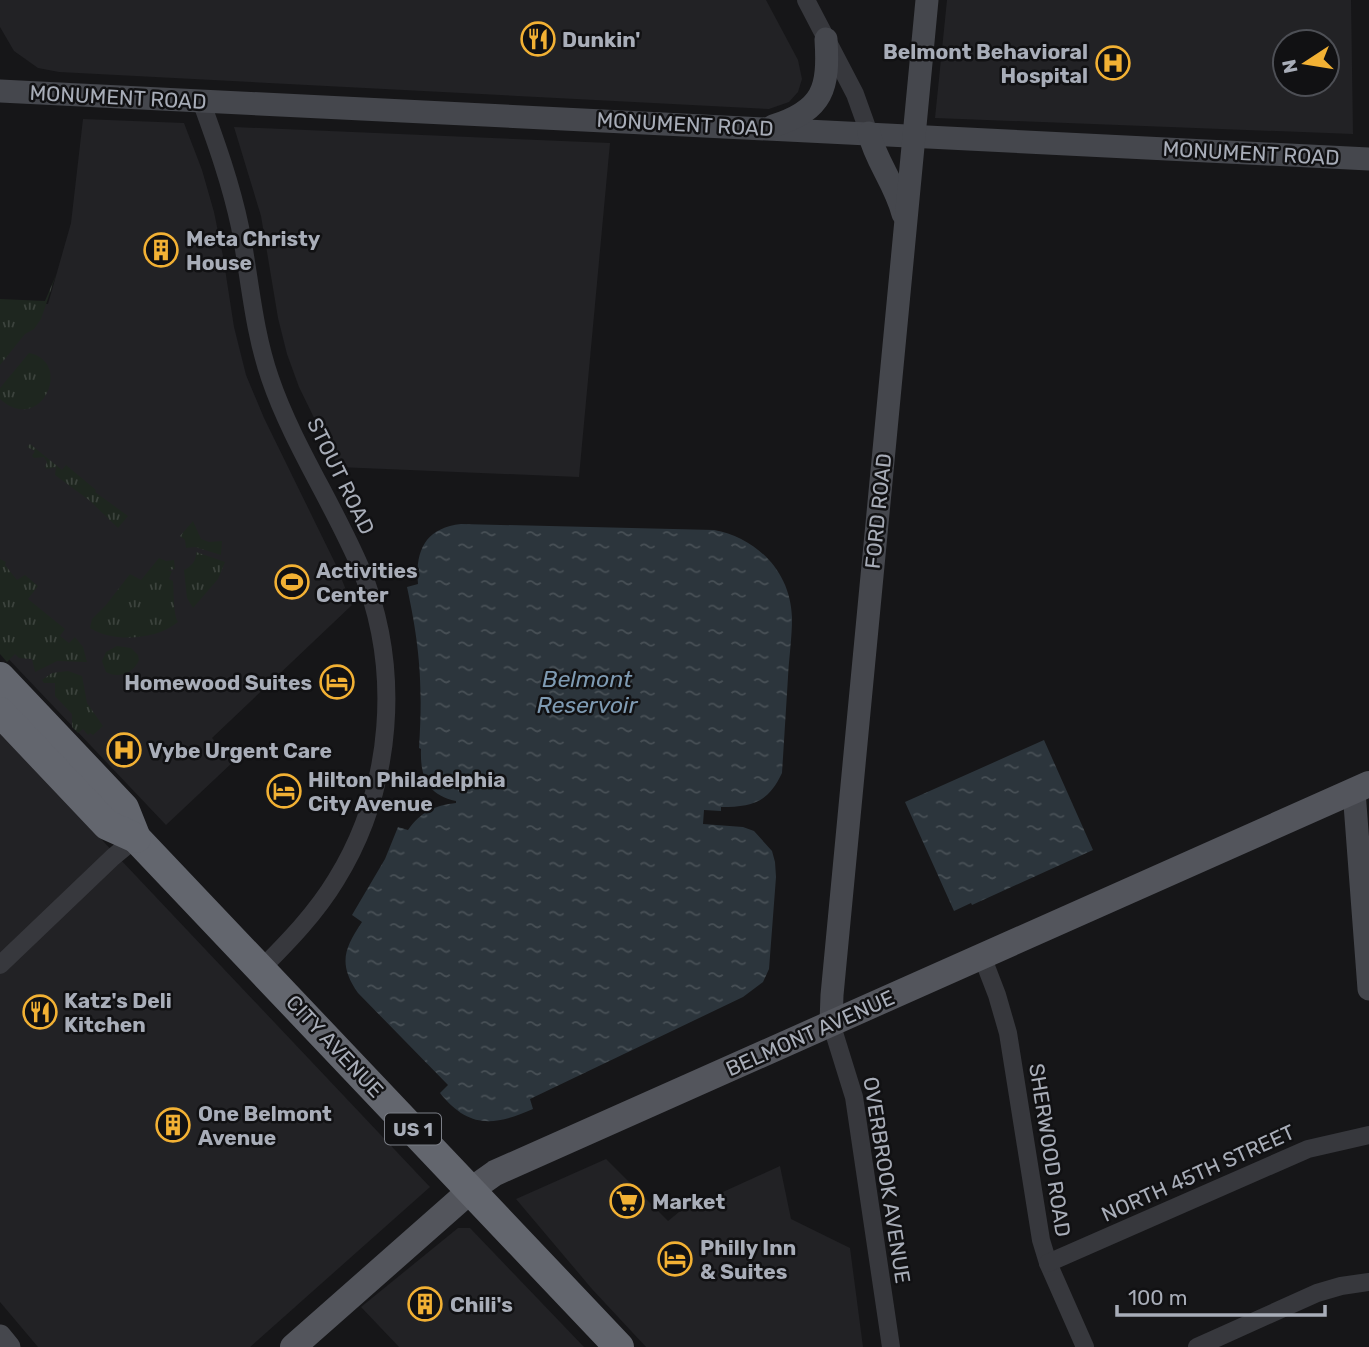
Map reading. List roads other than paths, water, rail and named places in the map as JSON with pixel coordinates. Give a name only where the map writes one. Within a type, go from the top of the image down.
[{"type":"highway","name":"CITY AVENUE","points":[[5,697],[124,808],[136,838],[619,1347]]},
{"type":"main road","name":"BELMONT AVENUE","points":[[293,1347],[471,1190],[495,1173],[1362,787]]},
{"type":"street","points":[[806,0],[855,93],[877,156],[896,191],[906,225]]},
{"type":"street","name":"FORD ROAD","points":[[831,1023],[856,734],[927,0]]},
{"type":"street","points":[[765,128],[798,116],[820,97],[828,70],[827,38]]},
{"type":"street","name":"MONUMENT ROAD","points":[[0,92],[1369,159]]},
{"type":"street","name":"STOUT ROAD","points":[[201,101],[237,212],[256,332],[267,369],[279,400],[361,570],[374,606],[386,670],[387,709],[383,750],[375,790],[359,835],[344,867],[320,905],[261,969]]},
{"type":"street","points":[[1362,787],[1369,989]]},
{"type":"street","points":[[0,965],[136,838]]},
{"type":"street","name":"SHERWOOD ROAD","points":[[982,956],[1008,1033],[1037,1225],[1048,1263],[1084,1347]]},
{"type":"street","name":"OVERBROOK AVENUE","points":[[831,1023],[854,1097],[891,1347]]},
{"type":"street","name":"NORTH 45TH STREET","points":[[1048,1263],[1308,1149],[1369,1135]]},
{"type":"street","points":[[1197,1347],[1317,1293],[1369,1282]]},
{"type":"street","points":[[0,1336],[9,1347]]},
{"type":"water","name":"Belmont Reservoir","points":[[461,524],[714,530],[730,534],[757,549],[778,572],[790,601],[792,618],[782,773],[771,791],[758,801],[742,806],[721,807],[721,811],[704,810],[703,824],[743,827],[754,831],[772,851],[776,877],[769,969],[763,982],[743,997],[530,1099],[533,1109],[494,1121],[472,1118],[451,1105],[440,1093],[448,1085],[358,993],[346,965],[351,940],[362,922],[352,915],[385,859],[398,827],[408,830],[429,810],[456,803],[432,789],[422,768],[419,748],[419,667],[407,587],[418,584],[418,561],[431,536],[449,526]]},
{"type":"water","points":[[1044,740],[1093,850],[954,911],[905,802]]},
{"type":"place","name":"Dunkin'","points":[[538,39]]},
{"type":"place","name":"Belmont Behavioral Hospital","points":[[1113,63]]},
{"type":"place","name":"Meta Christy House","points":[[161,250]]},
{"type":"place","name":"Activities Center","points":[[292,582]]},
{"type":"place","name":"Homewood Suites","points":[[337,682]]},
{"type":"place","name":"Vybe Urgent Care","points":[[124,750]]},
{"type":"place","name":"Hilton Philadelphia City Avenue","points":[[284,791]]},
{"type":"place","name":"Katz's Deli Kitchen","points":[[40,1012]]},
{"type":"place","name":"One Belmont Avenue","points":[[173,1125]]},
{"type":"place","name":"Market","points":[[627,1201]]},
{"type":"place","name":"Philly Inn & Suites","points":[[675,1259]]},
{"type":"place","name":"Chili's","points":[[425,1304]]}]
